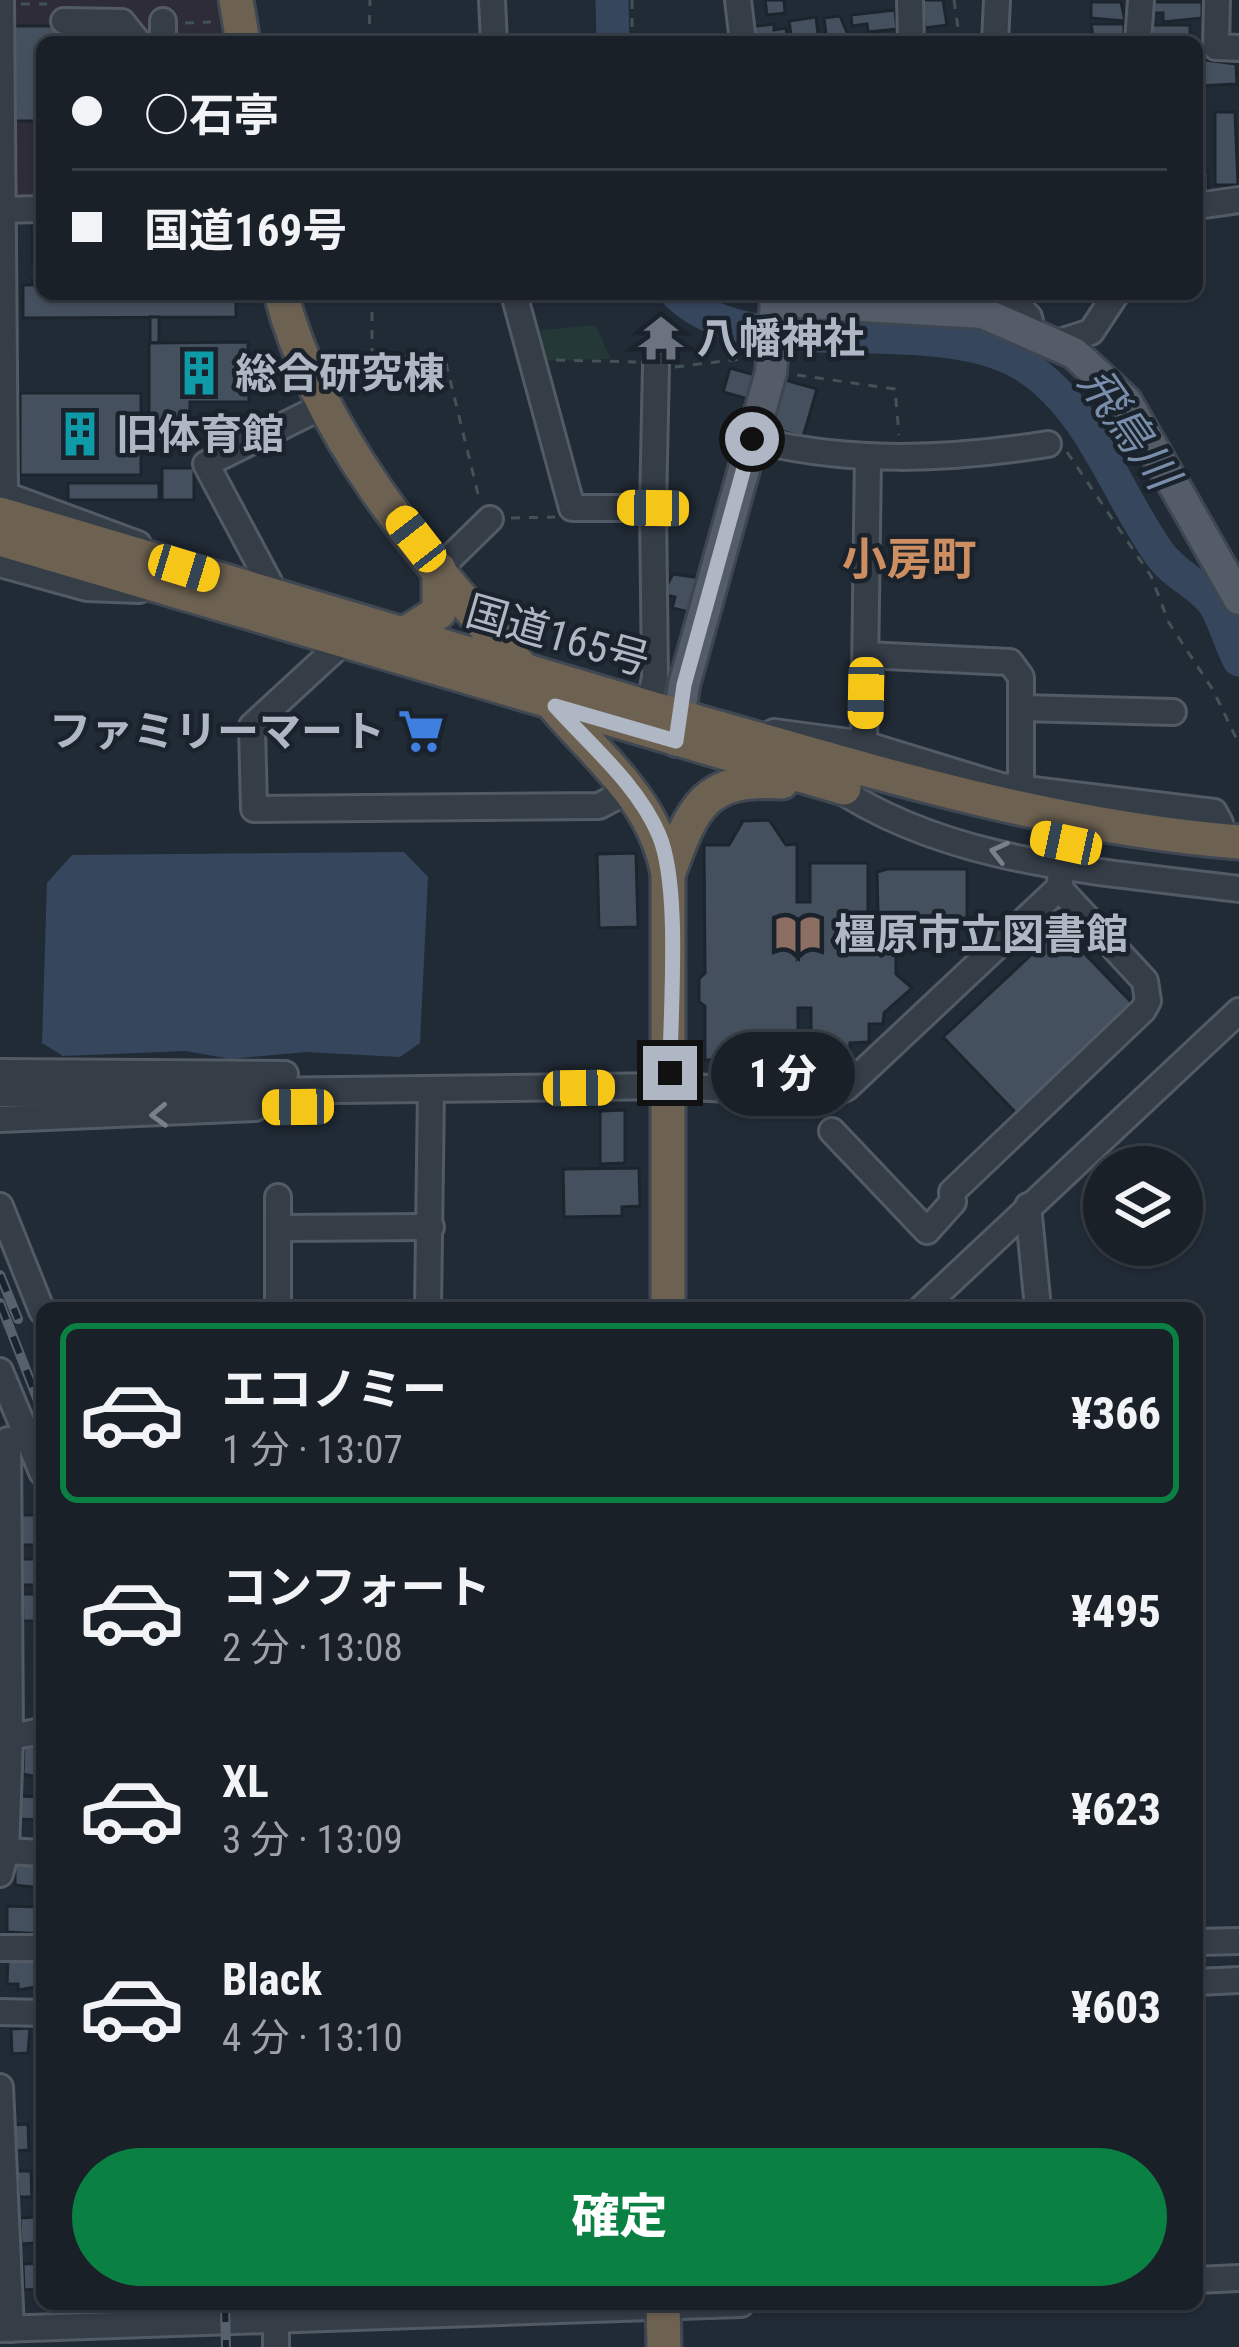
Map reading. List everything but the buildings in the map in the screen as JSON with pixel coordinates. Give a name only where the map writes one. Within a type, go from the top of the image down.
[{"type":"highway","points":[[236,0],[242,36]]},
{"type":"highway","points":[[283,300],[323,406],[368,478],[555,706],[631,788],[659,834],[668,874],[668,1302]]},
{"type":"highway","name":"国道165号","points":[[2,500],[181,580],[342,643],[555,706],[736,732],[1049,818],[1229,832]]},
{"type":"highway","name":"国道165号","points":[[0,539],[277,597],[531,672],[831,784],[1066,843],[1239,862]]},
{"type":"highway","points":[[400,637],[439,612],[439,569]]},
{"type":"highway","points":[[668,874],[687,824],[712,793],[756,780],[831,784]]},
{"type":"highway","points":[[663,2310],[664,2347]]},
{"type":"main road","points":[[668,722],[752,439],[771,358],[776,303],[966,310],[1045,337],[1099,371],[1136,416],[1239,598]]},
{"type":"street","points":[[1,0],[2,500]]},
{"type":"street","points":[[492,0],[494,36]]},
{"type":"street","points":[[738,0],[742,36]]},
{"type":"street","points":[[910,0],[911,36]]},
{"type":"street","points":[[995,36],[998,0]]},
{"type":"street","points":[[1138,36],[1141,0]]},
{"type":"street","points":[[1217,0],[1216,47],[1239,48]]},
{"type":"street","points":[[64,21],[122,22],[133,36]]},
{"type":"street","points":[[1203,205],[1239,200]]},
{"type":"street","points":[[1,210],[36,209]]},
{"type":"street","points":[[516,300],[572,508],[653,508]]},
{"type":"street","points":[[1012,300],[1045,337],[1091,332]]},
{"type":"street","points":[[1099,371],[1091,332],[1112,300]]},
{"type":"street","points":[[656,365],[656,676],[668,722]]},
{"type":"street","points":[[277,597],[206,464],[323,406]]},
{"type":"street","points":[[752,439],[809,454],[868,457],[985,455],[1048,445]]},
{"type":"street","points":[[864,744],[868,457]]},
{"type":"street","points":[[439,569],[486,515]]},
{"type":"street","points":[[0,564],[86,588],[181,580]]},
{"type":"street","points":[[342,643],[252,726],[254,809],[598,806],[631,788]]},
{"type":"street","points":[[866,655],[1010,662],[1021,677],[1021,786]]},
{"type":"street","points":[[1022,707],[1173,712]]},
{"type":"street","points":[[736,732],[759,730],[864,744],[1001,786],[1214,812],[1229,832]]},
{"type":"street","points":[[831,784],[874,814],[1060,878],[1239,889]]},
{"type":"street","points":[[0,1094],[670,1087],[823,1096],[846,1088],[1060,878]]},
{"type":"street","points":[[832,1131],[927,1231],[953,1202],[952,1192],[1143,1010],[1148,1001],[1145,981],[1060,878]]},
{"type":"street","points":[[928,1302],[1239,1011]]},
{"type":"street","points":[[0,1072],[372,1074],[396,1090]]},
{"type":"street","points":[[428,1302],[431,1089]]},
{"type":"street","points":[[0,1119],[376,1105],[396,1090]]},
{"type":"street","points":[[278,1197],[278,1302]]},
{"type":"street","points":[[0,1206],[38,1302]]},
{"type":"street","points":[[1028,1206],[1037,1302]]},
{"type":"street","points":[[278,1228],[431,1227]]},
{"type":"street","points":[[0,1371],[20,1440],[4,1498],[3,1863],[36,1855]]},
{"type":"street","points":[[5,1739],[36,1732]]},
{"type":"street","points":[[1203,1942],[1239,1941]]},
{"type":"street","points":[[0,1948],[36,1948]]},
{"type":"street","points":[[1203,1982],[1239,1980]]},
{"type":"street","points":[[0,2012],[36,2013]]},
{"type":"street","points":[[0,2087],[5,2329],[92,2337],[127,2315],[204,2325],[593,2310]]},
{"type":"street","points":[[1203,2280],[1239,2278]]},
{"type":"path","points":[[369,36],[370,0]]},
{"type":"path","points":[[632,0],[632,36]]},
{"type":"path","points":[[954,0],[960,36]]},
{"type":"path","points":[[948,9],[955,15]]},
{"type":"path","points":[[372,300],[372,358],[444,355],[486,515],[572,517],[572,508]]},
{"type":"path","points":[[771,358],[896,388],[901,457]]},
{"type":"path","points":[[1048,445],[1070,454],[1151,577],[1169,623],[1213,690],[1239,744]]},
{"type":"shaded area","points":[[0,0],[216,0],[221,36],[36,36],[36,200],[0,201]]},
{"type":"green space","points":[[595,325],[611,359],[530,361],[523,332]]},
{"type":"water","points":[[404,852],[428,877],[420,1043],[400,1057],[306,1052],[230,1059],[186,1051],[63,1056],[42,1043],[47,883],[72,855]]},
{"type":"waterway","name":"飛鳥川","points":[[612,0],[613,36]]},
{"type":"waterway","name":"飛鳥川","points":[[686,300],[710,316],[752,329],[946,341],[990,350],[1028,368],[1050,386],[1086,430],[1165,560],[1213,602],[1239,660]]},
{"type":"railway","points":[[0,1275],[18,1319]]},
{"type":"railway","points":[[0,1303],[36,1396]]},
{"type":"railway","points":[[225,2310],[226,2347]]},
{"type":"place","name":"八幡神社","points":[[661,338]]},
{"type":"place","name":"総合研究棟","points":[[199,373]]},
{"type":"place","name":"旧体育館","points":[[80,434]]},
{"type":"place","name":"ファミリーマート","points":[[421,731]]},
{"type":"place","name":"橿原市立図書館","points":[[798,934]]},
{"type":"district","name":"小房町","points":[[909,559]]},
{"type":"route","points":[[670,1073],[668,874],[659,834],[640,799],[555,706],[676,741],[684,685],[752,439]]}]
